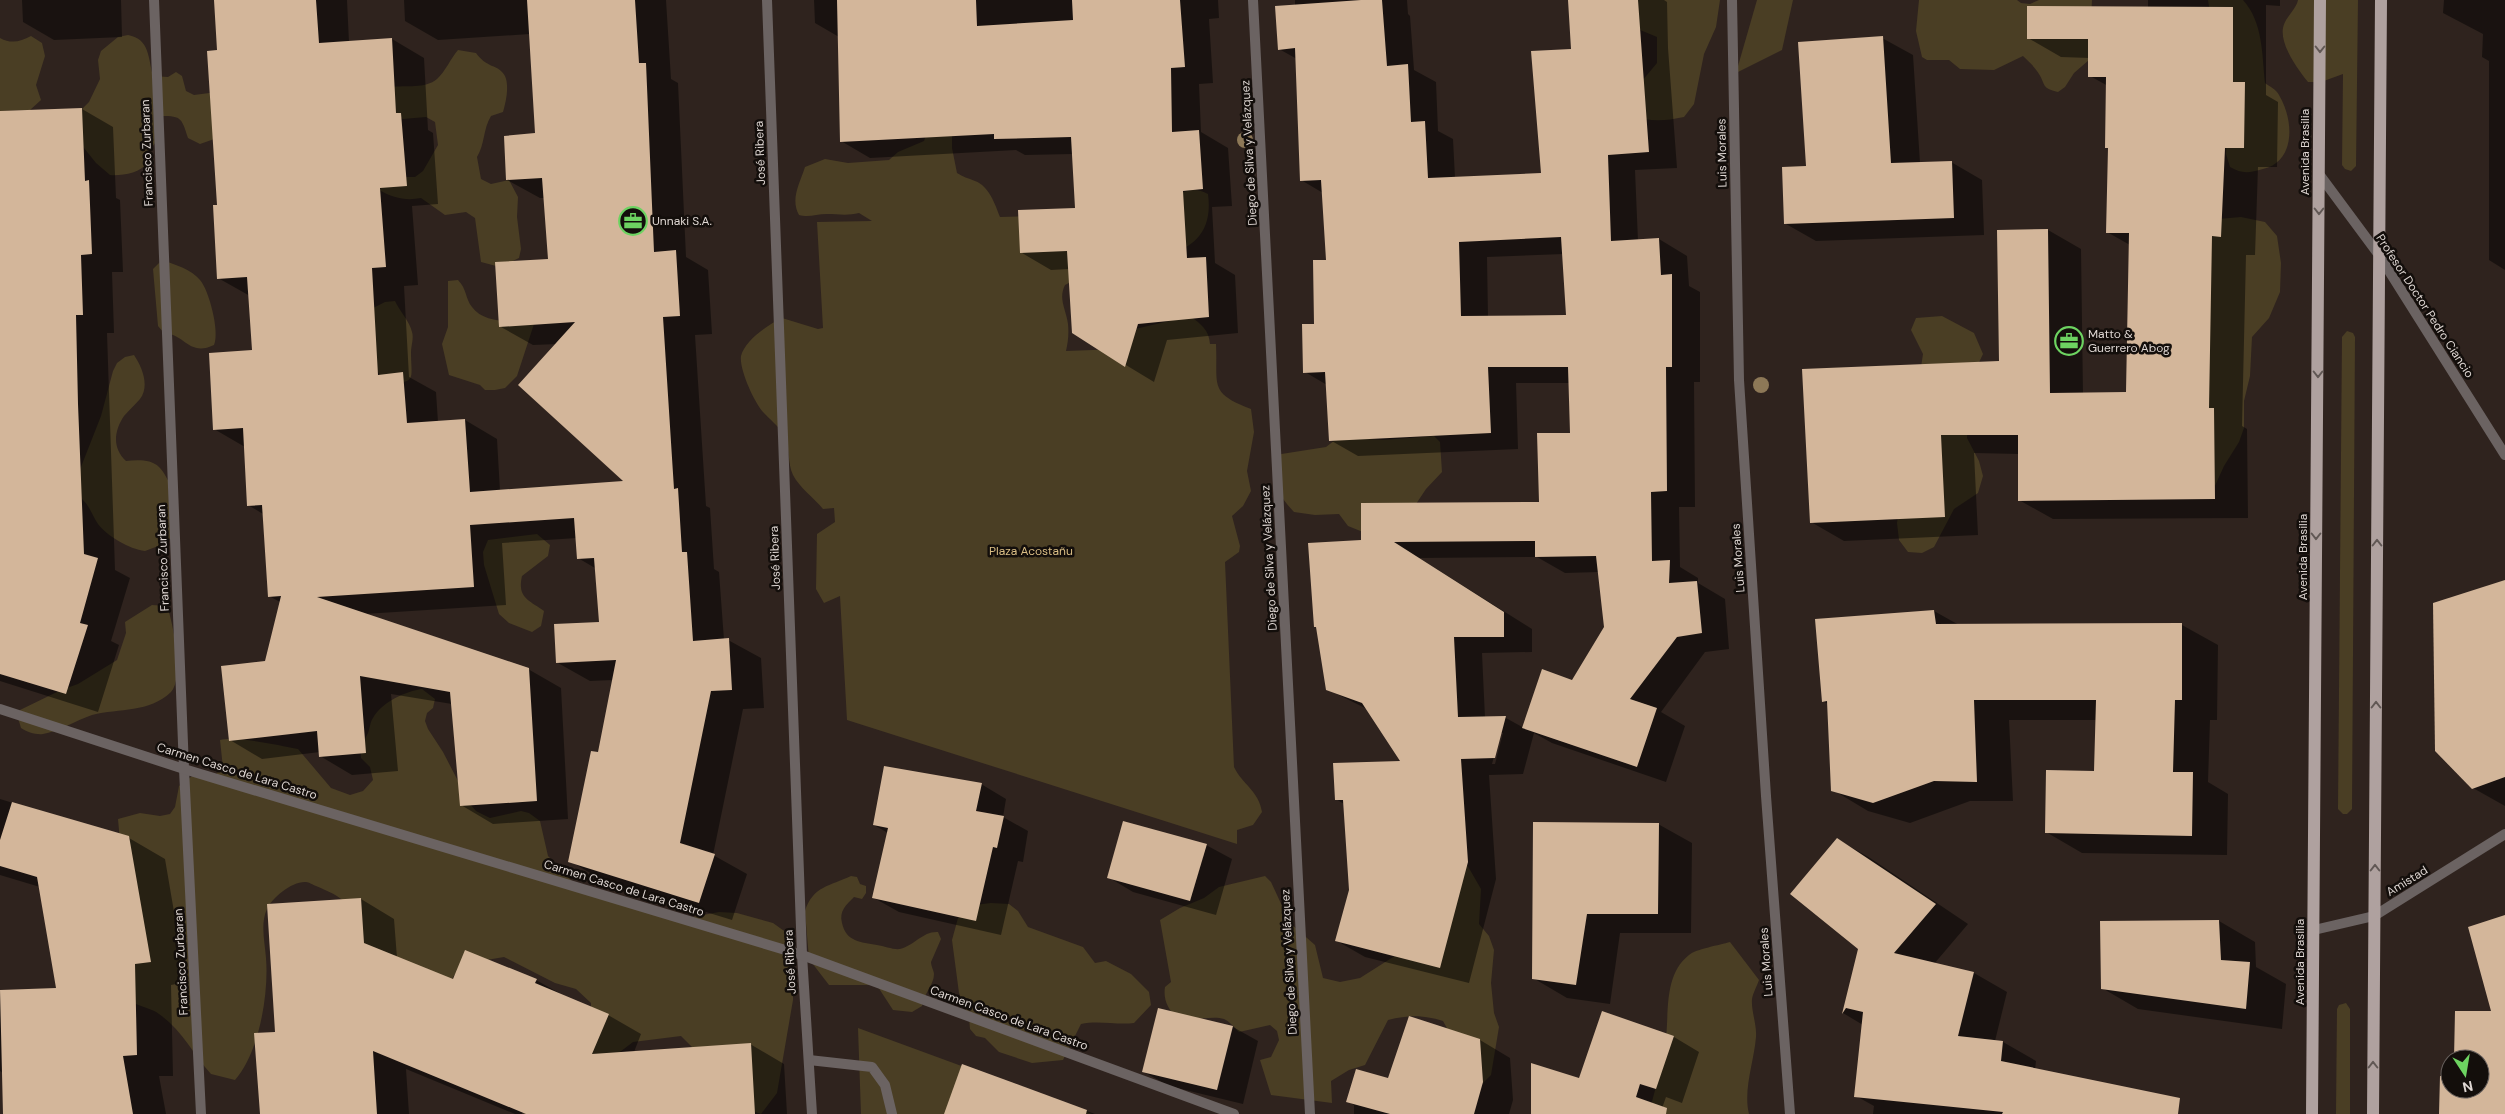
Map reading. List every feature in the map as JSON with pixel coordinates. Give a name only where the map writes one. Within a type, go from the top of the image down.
[{"type":"main road","name":"Avenida Brasilia","points":[[2312,1114],[2320,0]]},
{"type":"main road","points":[[2373,1114],[2380,0]]},
{"type":"street","name":"Francisco Zurbaran","points":[[154,0],[184,769],[201,1114]]},
{"type":"street","name":"José Ribera","points":[[767,0],[802,955],[812,1114]]},
{"type":"street","name":"Diego de Silva y Velázquez","points":[[1253,0],[1310,1114]]},
{"type":"street","name":"Luis Morales","points":[[1732,0],[1739,380],[1766,796],[1790,1114]]},
{"type":"street","name":"Profesor Doctor Pedro Ciancio","points":[[2319,174],[2379,255],[2505,454]]},
{"type":"street","name":"Carmen Casco de Lara Castro","points":[[0,709],[184,769],[802,955],[1234,1114]]},
{"type":"street","name":"Amistad","points":[[2314,930],[2374,916],[2505,834]]},
{"type":"street","points":[[809,1060],[872,1067],[885,1085],[892,1114]]},
{"type":"green space","points":[[1633,0],[1720,0],[1716,27],[1704,54],[1694,104],[1684,117],[1658,120],[1632,116],[1627,99],[1657,63],[1657,37],[1633,27]]},
{"type":"green space","points":[[1757,0],[1793,0],[1782,50],[1736,73]]},
{"type":"green space","points":[[1919,0],[2017,0],[2021,3],[2030,4],[2039,0],[2092,0],[2089,60],[2074,73],[2065,87],[2058,92],[2045,86],[2037,71],[2023,56],[1994,70],[1960,69],[1949,60],[1927,60],[1922,57],[1916,31]]},
{"type":"green space","points":[[2208,0],[2243,0],[2250,9],[2258,28],[2265,83],[2277,91],[2284,105],[2289,127],[2287,149],[2282,158],[2274,165],[2263,169],[2246,172],[2230,167],[2226,154],[2227,122]]},
{"type":"green space","points":[[2298,0],[2358,0],[2356,166],[2351,171],[2345,169],[2342,165],[2343,74],[2321,82],[2308,82],[2295,64],[2284,42],[2284,24]]},
{"type":"green space","points":[[128,35],[135,37],[144,45],[149,56],[153,76],[168,77],[176,72],[182,76],[186,91],[194,95],[217,92],[220,137],[200,144],[188,138],[184,125],[176,117],[157,116],[157,141],[153,146],[147,163],[136,171],[120,175],[110,175],[96,163],[80,143],[78,113],[89,102],[100,79],[98,60],[101,51],[118,37]]},
{"type":"green space","points":[[31,36],[42,43],[45,56],[36,85],[41,100],[30,110],[0,111],[0,38],[16,42]]},
{"type":"green space","points":[[458,50],[476,53],[483,61],[500,70],[506,80],[507,91],[503,112],[491,116],[477,157],[481,179],[491,184],[509,180],[518,197],[517,217],[521,249],[519,258],[500,267],[481,262],[475,218],[466,212],[445,215],[421,198],[400,198],[379,190],[387,183],[401,177],[415,177],[423,171],[438,145],[435,122],[426,117],[403,119],[387,113],[391,87],[421,85],[432,82],[443,73]]},
{"type":"green space","name":"Plaza Acostañu","points":[[928,129],[952,136],[952,148],[957,173],[980,183],[988,191],[1000,217],[1030,216],[1170,199],[1193,190],[1208,194],[1209,210],[1206,225],[1193,242],[1186,247],[1071,282],[1065,285],[1062,300],[1068,328],[1066,351],[1119,349],[1131,330],[1190,316],[1204,328],[1210,344],[1216,344],[1218,386],[1228,398],[1251,409],[1254,432],[1247,471],[1251,491],[1243,506],[1232,516],[1240,546],[1239,552],[1225,562],[1234,767],[1254,793],[1262,812],[1253,825],[1237,830],[1237,844],[847,720],[840,596],[824,603],[816,589],[817,534],[835,522],[834,508],[823,509],[793,475],[783,434],[755,401],[742,369],[741,356],[743,350],[752,339],[764,328],[782,318],[818,329],[823,328],[817,222],[872,221],[859,213],[847,215],[799,215],[795,203],[805,167],[825,159],[848,163],[889,160],[898,152],[924,141]]},
{"type":"green space","points":[[2241,217],[2265,222],[2277,236],[2281,263],[2280,292],[2269,318],[2252,337],[2250,376],[2244,401],[2244,428],[2239,442],[2224,466],[2214,488],[2192,380],[2207,220]]},
{"type":"green space","points":[[162,260],[188,270],[200,280],[207,293],[215,321],[214,345],[206,348],[193,347],[171,334],[164,333],[158,326],[153,269]]},
{"type":"green space","points":[[458,280],[472,307],[485,317],[501,321],[535,321],[517,376],[505,388],[485,390],[480,385],[449,375],[442,344],[448,327],[448,281]]},
{"type":"green space","points":[[395,301],[413,334],[411,374],[407,381],[384,382],[374,365],[363,313],[385,302]]},
{"type":"green space","points":[[1942,316],[1974,333],[1983,354],[1971,379],[1967,438],[1979,461],[1983,476],[1978,493],[1954,509],[1934,547],[1922,553],[1908,552],[1899,540],[1897,523],[1923,354],[1911,330],[1916,318]]},
{"type":"green space","points":[[2347,331],[2353,333],[2355,337],[2352,809],[2347,814],[2343,814],[2338,809],[2342,337]]},
{"type":"green space","points":[[134,355],[140,365],[145,383],[140,399],[124,416],[118,428],[116,439],[118,451],[126,461],[139,460],[156,464],[168,481],[178,510],[177,528],[174,534],[161,545],[145,551],[132,548],[119,541],[98,524],[89,507],[81,498],[79,472],[101,416],[113,371],[117,363],[125,357]]},
{"type":"green space","points":[[1434,436],[1440,442],[1442,472],[1426,489],[1410,513],[1363,532],[1348,526],[1339,514],[1315,515],[1294,512],[1283,499],[1276,486],[1273,471],[1275,455],[1326,447],[1339,437],[1383,440]]},
{"type":"green space","points":[[537,534],[550,545],[548,556],[522,576],[521,589],[523,594],[529,601],[544,611],[541,626],[532,632],[509,623],[499,614],[484,565],[483,552],[488,540]]},
{"type":"green space","points":[[152,605],[167,606],[172,624],[177,675],[171,692],[162,699],[144,707],[92,715],[49,733],[35,734],[21,728],[18,718],[20,710],[78,684],[117,660],[126,633],[125,622]]},
{"type":"green space","points":[[422,689],[435,699],[433,708],[427,713],[425,721],[428,729],[443,752],[470,804],[476,811],[490,818],[521,811],[529,813],[540,821],[548,856],[572,881],[682,919],[719,912],[737,913],[773,923],[787,933],[793,957],[793,1000],[777,1093],[761,1114],[738,1106],[697,1052],[681,1036],[633,1042],[616,1055],[609,1114],[522,1114],[548,1106],[591,1026],[591,1003],[576,989],[555,983],[504,957],[463,964],[453,977],[451,992],[365,960],[348,906],[337,896],[307,882],[295,884],[283,891],[267,909],[263,927],[267,972],[261,1022],[250,1055],[235,1080],[211,1074],[167,1020],[154,1011],[134,1003],[118,819],[140,813],[160,816],[170,814],[175,807],[179,786],[196,773],[216,774],[223,768],[220,740],[227,739],[258,741],[298,749],[331,788],[350,795],[363,791],[373,780],[370,767],[361,758],[362,745],[372,720],[377,712],[388,702],[409,692]]},
{"type":"green space","points":[[1466,863],[1481,889],[1479,924],[1489,936],[1494,950],[1491,983],[1494,1013],[1499,1027],[1491,1075],[1479,1087],[1443,1021],[1422,1017],[1403,1017],[1388,1020],[1365,1065],[1349,1070],[1331,1081],[1332,1103],[1271,1095],[1260,1060],[1271,1057],[1279,1040],[1277,1031],[1270,1025],[1239,1032],[1224,1019],[1176,1018],[1167,1004],[1165,987],[1171,982],[1160,920],[1180,908],[1204,898],[1219,887],[1265,876],[1271,882],[1290,923],[1315,945],[1323,978],[1340,982],[1360,978],[1401,952]]},
{"type":"green space","points":[[851,876],[857,877],[860,884],[866,886],[866,893],[862,899],[854,897],[841,915],[844,929],[851,938],[860,942],[900,949],[923,936],[938,932],[941,939],[931,962],[934,974],[932,982],[922,1006],[912,1012],[893,1010],[878,987],[873,985],[829,985],[809,959],[805,911],[808,903],[823,888]]},
{"type":"green space","points":[[991,903],[1009,904],[1018,911],[1028,927],[1083,947],[1095,963],[1106,961],[1131,974],[1149,992],[1151,1005],[1134,1023],[1094,1022],[1081,1024],[1063,1060],[1032,1063],[999,1052],[985,1038],[976,1036],[970,1029],[969,1018],[959,993],[952,940],[958,918],[975,905]]},
{"type":"green space","points":[[1730,942],[1759,980],[1752,999],[1756,1037],[1747,1095],[1749,1114],[1649,1114],[1664,1055],[1669,998],[1675,974],[1680,964],[1692,953]]},
{"type":"green space","points":[[2346,1003],[2350,1009],[2350,1114],[2336,1114],[2337,1009],[2339,1005]]},
{"type":"green space","points":[[858,1028],[1092,1114],[861,1114]]},
{"type":"building","points":[[214,0],[316,0],[319,43],[392,38],[396,113],[401,113],[407,186],[380,188],[386,267],[372,268],[378,375],[403,372],[407,423],[465,419],[470,492],[623,481],[518,385],[575,322],[499,327],[495,262],[548,259],[542,178],[506,180],[504,136],[535,133],[527,0],[635,0],[639,63],[646,63],[654,252],[676,250],[680,316],[663,317],[674,489],[678,488],[682,552],[687,552],[693,641],[729,638],[732,690],[711,691],[680,843],[715,854],[699,903],[568,862],[591,751],[598,752],[616,660],[556,663],[554,624],[599,622],[594,558],[577,559],[574,518],[470,525],[474,587],[317,597],[529,668],[537,801],[460,806],[450,692],[360,676],[366,753],[319,757],[317,731],[229,741],[221,666],[265,661],[281,596],[268,597],[262,505],[247,506],[243,428],[213,430],[209,353],[252,350],[247,277],[217,279],[213,205],[217,205],[207,51],[217,50]]},
{"type":"building","points":[[837,0],[976,0],[977,26],[1073,20],[1072,0],[1180,0],[1185,67],[1171,68],[1172,132],[1199,130],[1203,189],[1183,191],[1187,258],[1206,257],[1209,317],[1138,324],[1125,367],[1072,333],[1067,251],[1020,253],[1018,210],[1075,208],[1071,137],[994,139],[994,134],[840,142]]},
{"type":"building","points":[[1382,0],[1387,66],[1408,64],[1411,122],[1425,121],[1428,178],[1541,173],[1531,51],[1571,49],[1568,0],[1638,0],[1649,152],[1608,155],[1611,241],[1659,238],[1661,275],[1672,274],[1672,367],[1666,367],[1667,491],[1651,492],[1652,561],[1670,560],[1669,583],[1697,581],[1702,633],[1677,637],[1630,699],[1657,708],[1637,767],[1522,728],[1542,669],[1572,680],[1604,627],[1596,556],[1535,557],[1535,541],[1394,542],[1504,612],[1504,637],[1454,637],[1458,717],[1506,716],[1495,758],[1461,759],[1468,862],[1440,968],[1335,941],[1349,890],[1343,800],[1335,800],[1333,763],[1400,761],[1362,703],[1326,690],[1316,627],[1314,627],[1308,543],[1361,540],[1361,503],[1539,502],[1537,433],[1570,433],[1568,367],[1488,367],[1491,433],[1329,441],[1325,372],[1303,373],[1302,324],[1314,324],[1313,260],[1326,260],[1321,180],[1300,181],[1295,48],[1278,50],[1275,6]],"holes":[[[1561,237],[1566,315],[1461,316],[1459,242]]]},
{"type":"building","points":[[2027,6],[2233,7],[2233,82],[2245,82],[2244,148],[2225,148],[2221,237],[2212,236],[2209,408],[2214,408],[2215,499],[2018,501],[2018,435],[1941,435],[1945,517],[1810,523],[1802,369],[1999,361],[1997,230],[2048,229],[2050,393],[2126,392],[2129,233],[2106,233],[2108,148],[2105,148],[2106,77],[2088,77],[2088,39],[2027,39]]},
{"type":"building","points":[[1883,36],[1891,163],[1952,161],[1954,218],[1784,224],[1782,167],[1806,166],[1798,42]]},
{"type":"building","points":[[82,108],[85,181],[89,180],[92,254],[81,255],[83,315],[76,315],[78,404],[84,554],[98,558],[80,623],[88,625],[66,694],[0,674],[0,111]]},
{"type":"building","points":[[2505,580],[2505,777],[2472,789],[2435,751],[2433,603]]},
{"type":"building","points":[[1934,610],[1936,624],[2182,623],[2182,700],[2175,700],[2173,772],[2193,772],[2192,836],[2045,833],[2046,770],[2094,771],[2096,700],[1974,700],[1977,782],[1934,781],[1873,803],[1831,791],[1827,701],[1822,702],[1815,619]]},
{"type":"building","points":[[884,766],[982,783],[976,811],[1004,816],[997,848],[993,847],[976,921],[872,898],[888,828],[873,825]]},
{"type":"building","points":[[12,802],[129,836],[151,962],[135,964],[137,1055],[123,1056],[133,1114],[3,1114],[0,990],[56,988],[37,877],[0,866],[0,840]]},
{"type":"building","points":[[1123,821],[1207,844],[1190,901],[1107,878]]},
{"type":"building","points":[[1533,822],[1659,823],[1658,914],[1587,914],[1576,985],[1532,979]]},
{"type":"building","points":[[1837,838],[1936,904],[1894,953],[1974,972],[1958,1036],[2003,1041],[2001,1061],[2180,1098],[2178,1114],[2002,1114],[2003,1112],[1854,1097],[1863,1012],[1846,1008],[1842,1014],[1858,949],[1790,894]]},
{"type":"building","points":[[361,898],[364,943],[453,979],[465,950],[537,979],[535,983],[609,1014],[592,1054],[751,1043],[755,1114],[526,1114],[373,1051],[377,1114],[260,1114],[254,1033],[275,1032],[267,904]]},
{"type":"building","points":[[2505,915],[2505,1114],[2439,1114],[2440,1076],[2440,1099],[2490,1099],[2490,1049],[2454,1049],[2455,1011],[2491,1011],[2468,927]]},
{"type":"building","points":[[2219,920],[2221,960],[2250,962],[2246,1009],[2101,989],[2100,921]]},
{"type":"building","points":[[1158,1008],[1233,1026],[1217,1090],[1142,1072]]},
{"type":"building","points":[[1602,1011],[1674,1036],[1656,1089],[1640,1084],[1636,1097],[1667,1108],[1666,1114],[1531,1114],[1531,1063],[1579,1078]]},
{"type":"building","points":[[1409,1016],[1480,1039],[1483,1082],[1474,1114],[1390,1114],[1346,1102],[1356,1069],[1388,1078]]},
{"type":"building","points":[[962,1064],[1087,1110],[1086,1114],[944,1114]]},
{"type":"place","name":"Unnaki S.A.","points":[[633,221]]},
{"type":"place","name":"Matto & Guerrero Abog","points":[[2069,341]]}]
